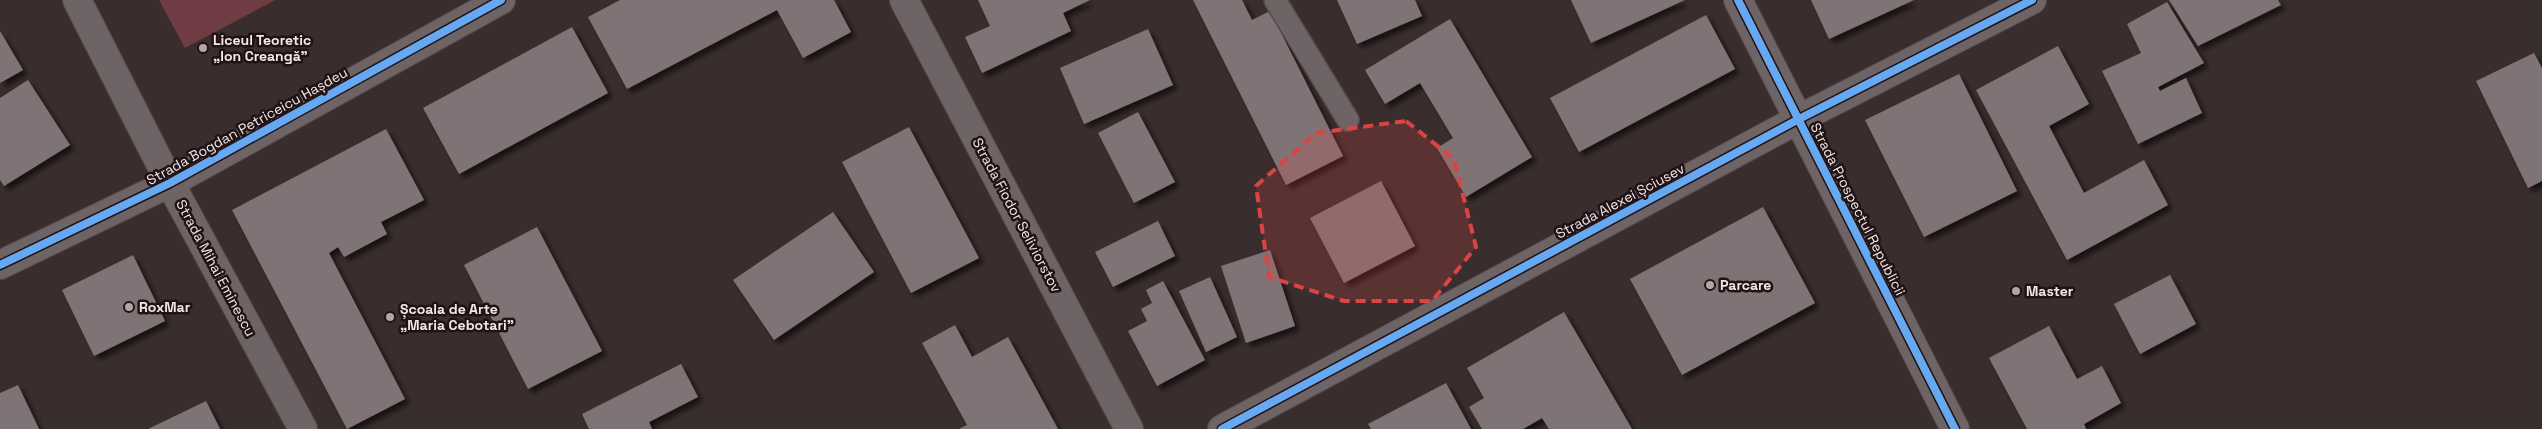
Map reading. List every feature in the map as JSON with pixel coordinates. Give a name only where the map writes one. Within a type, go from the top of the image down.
[{"type":"street","name":"Strada Mihai Eminescu","points":[[77,0],[170,183],[303,429]]},
{"type":"street","name":"Strada Bogdan Petriceicu Hașdeu","points":[[0,265],[170,183],[501,0]]},
{"type":"street","name":"Strada Fiodor Seliviorstov","points":[[904,0],[1130,429]]},
{"type":"street","name":"Strada Prospectul Republicii","points":[[1738,0],[1955,429]]},
{"type":"street","name":"Strada Alexei Șciusev","points":[[1222,429],[1799,120],[2032,0]]},
{"type":"lane","points":[[1275,0],[1348,120]]},
{"type":"highlighted area","points":[[1406,121],[1454,159],[1476,247],[1432,301],[1344,301],[1269,277],[1256,186],[1316,133]]},
{"type":"shaded area","points":[[159,0],[275,0],[185,48]]},
{"type":"building","points":[[620,0],[834,0],[851,32],[803,58],[777,10],[627,89],[588,17]]},
{"type":"building","points":[[978,0],[1090,0],[1063,13],[1071,31],[982,73],[965,37],[990,26]]},
{"type":"building","points":[[1193,0],[1242,0],[1252,20],[1270,11],[1343,156],[1286,185]]},
{"type":"building","points":[[1337,0],[1415,0],[1422,16],[1357,44]]},
{"type":"building","points":[[1571,0],[1685,0],[1591,43]]},
{"type":"building","points":[[1811,0],[1914,0],[1829,39]]},
{"type":"building","points":[[2169,0],[2278,0],[2281,5],[2198,46]]},
{"type":"building","points":[[2167,2],[2204,63],[2158,87],[2160,91],[2186,78],[2202,113],[2138,144],[2102,71],[2141,53],[2127,24]]},
{"type":"building","points":[[1706,15],[1735,69],[1579,152],[1550,98]]},
{"type":"building","points":[[1450,19],[1532,157],[1466,197],[1437,148],[1453,138],[1420,83],[1385,104],[1365,70]]},
{"type":"building","points":[[572,27],[608,93],[459,174],[423,108]]},
{"type":"building","points":[[1148,29],[1173,85],[1084,124],[1060,68]]},
{"type":"building","points":[[0,31],[23,70],[0,83]]},
{"type":"building","points":[[2058,46],[2089,104],[2049,126],[2084,193],[2144,160],[2168,205],[2067,260],[1976,90]]},
{"type":"building","points":[[2534,53],[2542,68],[2542,181],[2528,188],[2476,81]]},
{"type":"building","points":[[1959,74],[2017,191],[1924,237],[1865,120]]},
{"type":"building","points":[[28,80],[70,145],[4,186],[0,180],[0,98]]},
{"type":"building","points":[[1138,112],[1175,182],[1134,203],[1098,133]]},
{"type":"building","points":[[909,127],[979,258],[911,293],[842,162]]},
{"type":"building","points":[[386,129],[424,200],[381,222],[387,234],[344,257],[338,247],[329,253],[405,399],[347,429],[232,210]]},
{"type":"building","points":[[1381,181],[1415,246],[1344,283],[1310,218]]},
{"type":"building","points":[[1763,207],[1815,303],[1682,375],[1630,279]]},
{"type":"building","points":[[833,212],[874,272],[774,340],[733,280]]},
{"type":"building","points":[[1158,221],[1175,256],[1113,287],[1095,252]]},
{"type":"building","points":[[537,227],[602,351],[528,389],[464,265]]},
{"type":"building","points":[[1270,250],[1295,326],[1246,343],[1221,266]]},
{"type":"building","points":[[133,255],[165,321],[94,356],[62,290]]},
{"type":"building","points":[[2170,275],[2196,324],[2140,354],[2114,304]]},
{"type":"building","points":[[1210,277],[1237,337],[1206,352],[1179,291]]},
{"type":"building","points":[[1163,281],[1205,360],[1157,386],[1128,331],[1147,321],[1141,309],[1152,303],[1146,290]]},
{"type":"building","points":[[1564,312],[1632,429],[1549,429],[1542,418],[1523,429],[1482,429],[1469,407],[1484,398],[1467,368]]},
{"type":"building","points":[[955,325],[972,357],[1008,337],[1058,429],[959,429],[967,425],[922,343]]},
{"type":"building","points":[[2049,326],[2077,379],[2102,366],[2121,403],[2084,424],[2086,429],[2027,429],[1989,358]]},
{"type":"building","points":[[681,364],[698,397],[649,422],[652,429],[589,429],[582,414]]},
{"type":"building","points":[[1446,383],[1471,429],[1371,429],[1368,424]]},
{"type":"building","points":[[18,385],[39,429],[0,429],[0,393]]},
{"type":"building","points":[[206,401],[220,429],[148,429]]},
{"type":"cycle path","points":[[0,265],[170,183],[501,0]]},
{"type":"cycle path","points":[[1738,0],[1955,429]]},
{"type":"cycle path","points":[[1222,429],[1799,119],[2032,0]]},
{"type":"place","name":"Liceul Teoretic „Ion Creangă”","points":[[203,48]]},
{"type":"place","name":"Parcare","points":[[1710,285]]},
{"type":"place","name":"Master","points":[[2016,291]]},
{"type":"place","name":"RoxMar","points":[[129,307]]},
{"type":"place","name":"Școala de Arte „Maria Cebotari”","points":[[390,317]]}]
